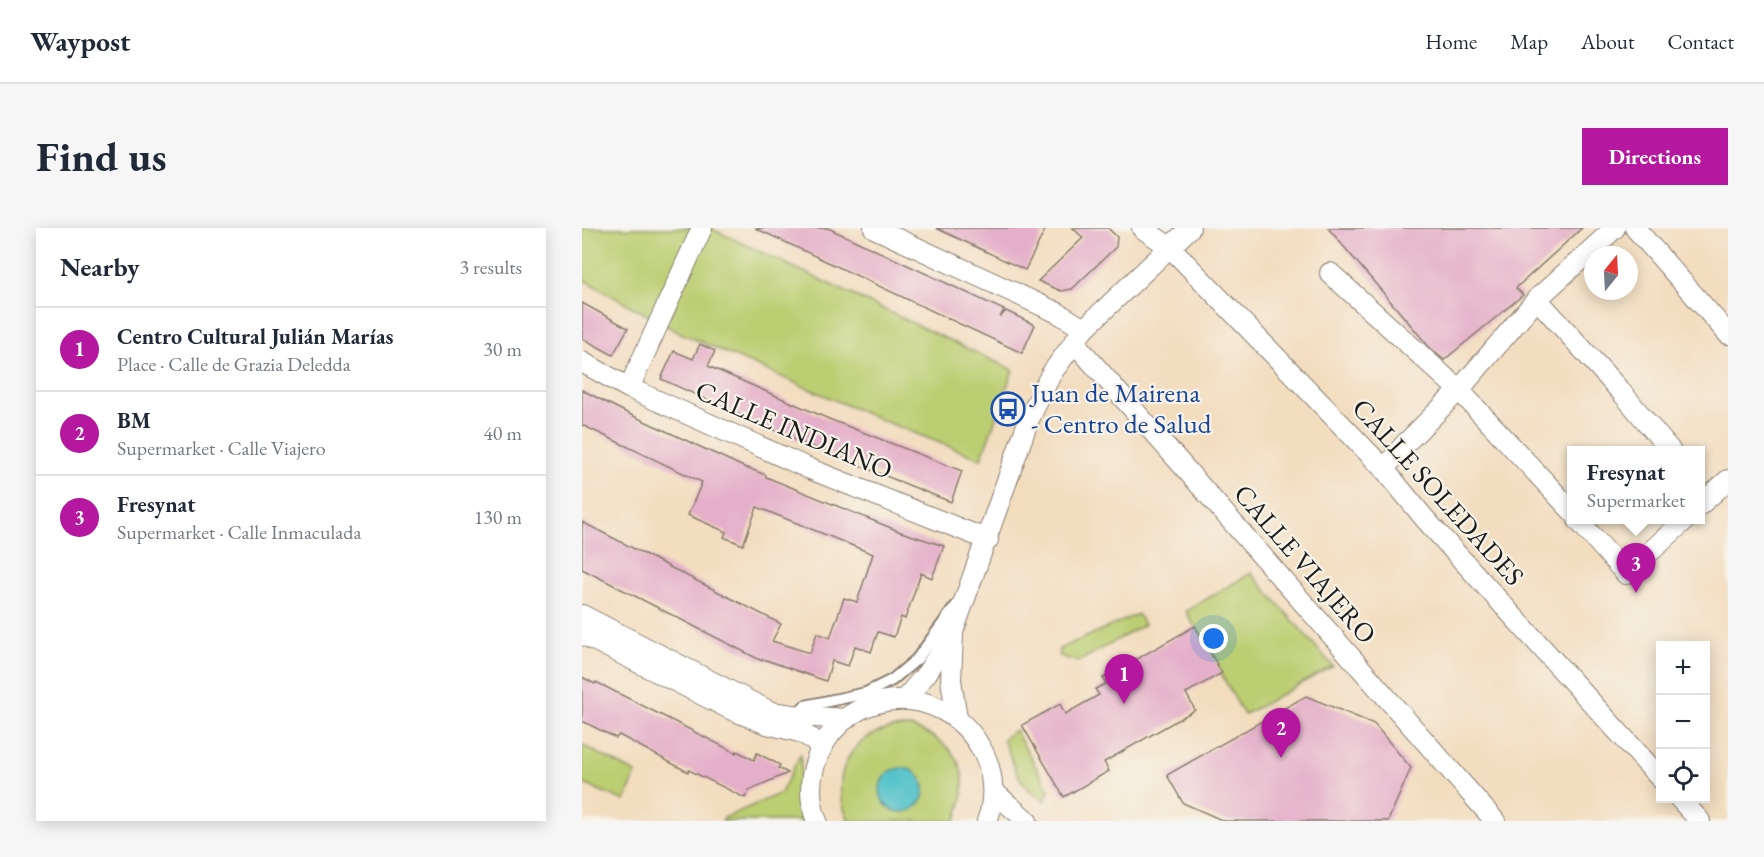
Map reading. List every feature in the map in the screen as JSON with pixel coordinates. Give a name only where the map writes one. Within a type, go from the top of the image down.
[{"type":"street","points":[[629,388],[702,228]]},
{"type":"street","name":"CALLE VIAJERO","points":[[874,228],[1058,313],[1245,537],[1496,821]]},
{"type":"street","name":"CALLE SOLEDADES","points":[[1142,228],[1171,248],[1384,469],[1425,519],[1656,774]]},
{"type":"street","points":[[905,699],[927,673],[953,632],[988,540],[1029,419],[1052,374],[1079,336],[1190,228]]},
{"type":"street","points":[[1384,469],[1404,445],[1459,390],[1537,299],[1615,228]]},
{"type":"street","points":[[1635,228],[1728,334]]},
{"type":"street","points":[[1330,273],[1459,390],[1567,507]]},
{"type":"street","points":[[1537,299],[1667,446]]},
{"type":"street","name":"CALLE INDIANO","points":[[582,362],[629,388],[810,469],[988,540]]},
{"type":"street","points":[[1705,495],[1728,480]]},
{"type":"street","points":[[1582,524],[1626,574],[1679,524]]},
{"type":"street","points":[[582,615],[771,712],[846,719]]},
{"type":"street","points":[[953,632],[951,680],[957,718]]},
{"type":"street","points":[[582,634],[732,710],[767,724],[800,732],[814,740],[821,749]]},
{"type":"street","points":[[817,821],[810,787],[816,760],[829,735],[852,714],[880,702],[905,699],[936,706],[957,718],[976,738],[989,764],[993,791],[987,821]]},
{"type":"street","points":[[993,791],[1027,821]]},
{"type":"street","points":[[1684,803],[1700,821]]},
{"type":"lane","points":[[797,715],[805,706],[866,693],[892,681],[917,659],[970,586]]},
{"type":"green space","points":[[582,228],[710,228],[1013,370],[981,459],[876,418],[676,331],[582,279]]},
{"type":"green space","points":[[1251,573],[1333,666],[1244,715],[1186,611]]},
{"type":"green space","points":[[1138,614],[1144,625],[1078,662],[1060,656],[1059,649]]},
{"type":"green space","points":[[911,727],[941,742],[958,762],[963,789],[955,821],[849,821],[843,806],[841,778],[851,753],[873,735],[891,728]]},
{"type":"green space","points":[[1015,730],[1049,790],[1045,801],[1028,788],[1014,766],[1003,739]]},
{"type":"green space","points":[[582,745],[636,773],[625,801],[582,783]]},
{"type":"green space","points":[[801,753],[801,791],[806,821],[722,821],[724,818],[781,793]]},
{"type":"water","points":[[902,768],[917,775],[924,790],[917,805],[902,812],[887,805],[880,790],[887,775]]},
{"type":"building","points":[[755,228],[828,228],[1004,310],[1000,317],[1006,311],[1035,325],[1022,353]]},
{"type":"building","points":[[936,228],[1046,228],[1025,270]]},
{"type":"building","points":[[1073,228],[1108,228],[1117,237],[1116,247],[1072,289],[1061,291],[1038,281],[1083,238]]},
{"type":"building","points":[[1328,228],[1582,228],[1516,288],[1523,295],[1444,360],[1431,349]]},
{"type":"building","points":[[582,303],[628,328],[613,355],[582,338]]},
{"type":"building","points":[[700,344],[715,351],[708,366],[829,419],[962,471],[951,502],[798,441],[661,379],[674,351],[693,359]]},
{"type":"building","points":[[582,390],[748,469],[766,475],[766,477],[901,532],[944,546],[932,578],[921,573],[905,619],[901,617],[894,637],[878,632],[871,652],[855,646],[848,666],[832,661],[826,681],[763,659],[762,661],[582,569],[582,522],[781,624],[772,641],[810,653],[817,633],[830,638],[844,598],[857,602],[873,554],[757,507],[743,545],[724,537],[726,532],[688,515],[702,482],[582,425]]},
{"type":"building","points":[[1195,626],[1222,673],[1186,693],[1195,710],[1104,762],[1109,771],[1064,797],[1022,725],[1060,704],[1065,714],[1099,695],[1095,689],[1106,684],[1103,678]]},
{"type":"building","points":[[582,677],[736,753],[737,751],[754,760],[757,753],[780,765],[778,768],[788,773],[749,790],[745,798],[689,770],[688,772],[619,735],[616,738],[582,721]]},
{"type":"building","points":[[1306,696],[1374,724],[1411,768],[1388,821],[1224,821],[1183,803],[1167,775]]},
{"type":"place","name":"Juan de Mairena - Centro de Salud","points":[[1008,409]]},
{"type":"place","name":"Fresynat","points":[[1636,593]]},
{"type":"place","name":"Centro Cultural Julián Marías","points":[[1124,704]]},
{"type":"place","name":"BM","points":[[1281,758]]}]
